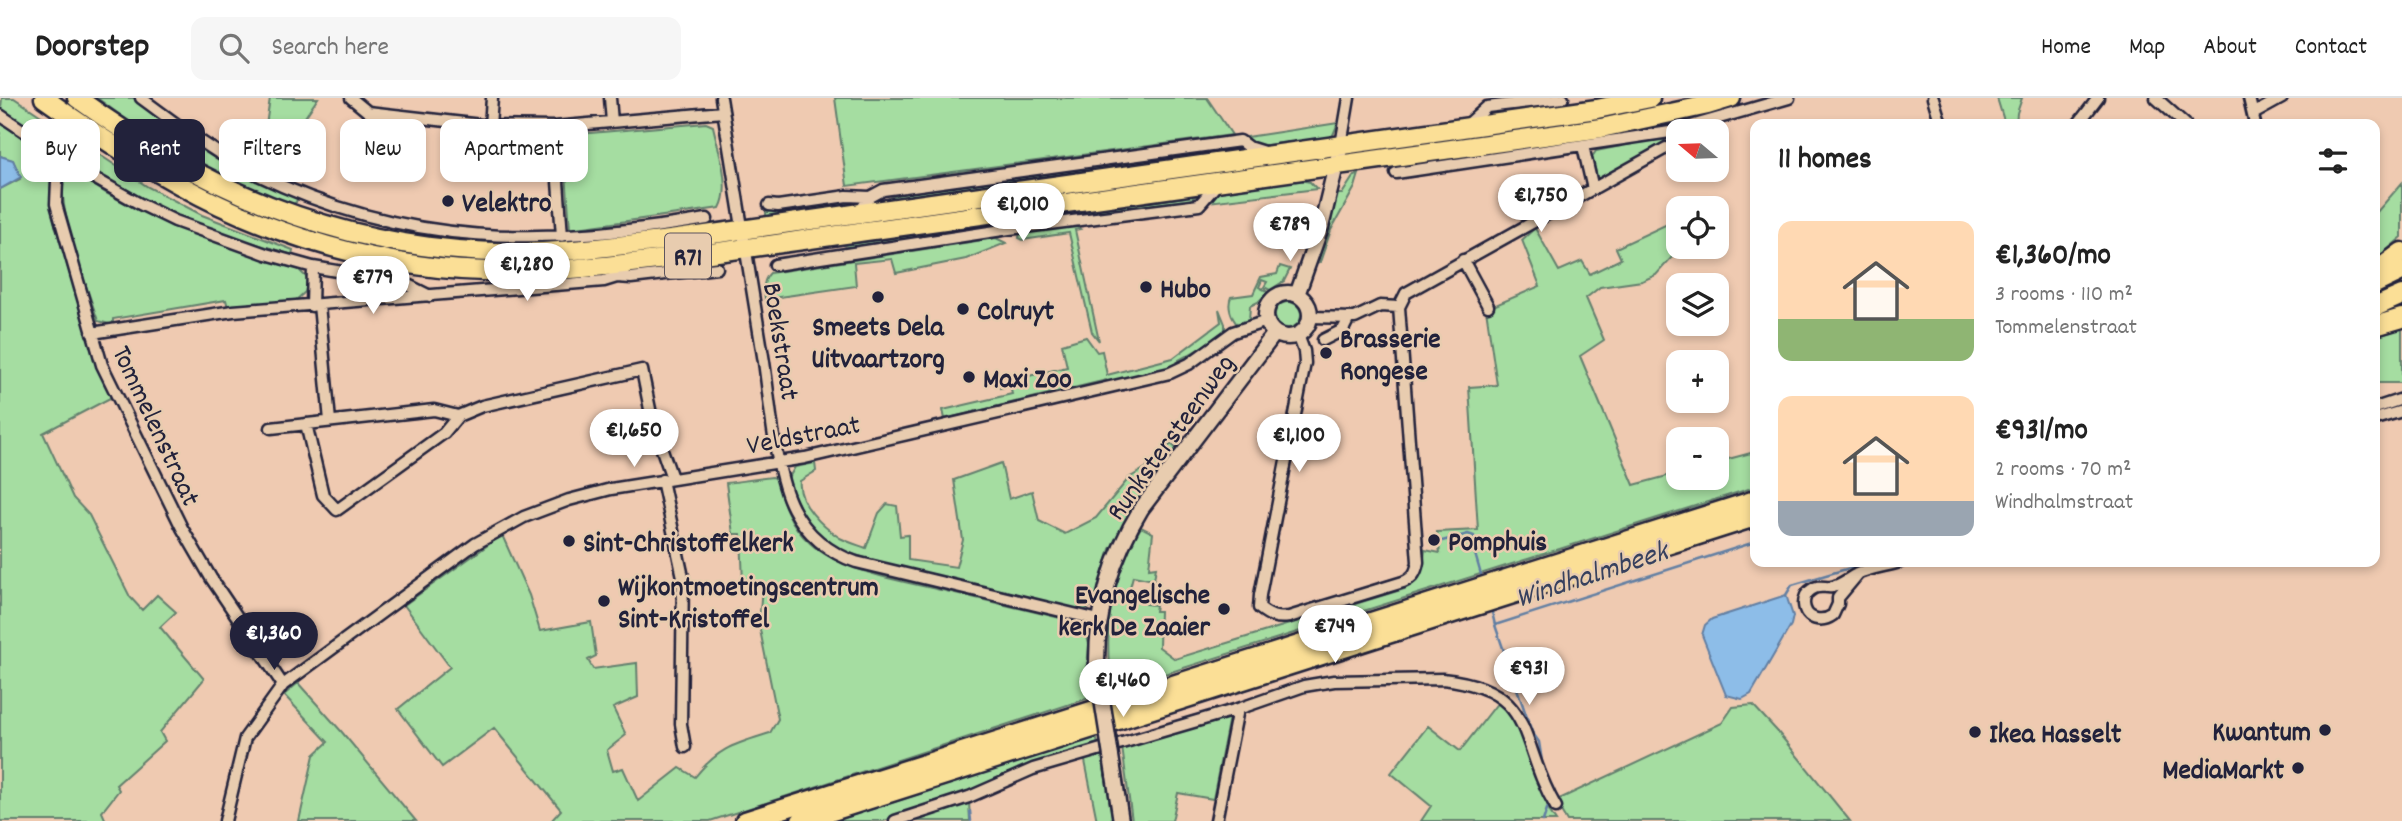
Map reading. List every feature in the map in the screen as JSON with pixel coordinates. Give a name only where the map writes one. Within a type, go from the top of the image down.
[{"type":"highway","name":"R71","points":[[44,98],[131,158],[195,194],[259,224],[317,244],[420,266],[494,271],[562,270],[746,250],[814,238],[1601,128],[1731,98]]},
{"type":"highway","name":"R71","points":[[77,98],[133,137],[229,190],[299,219],[424,247],[497,252],[542,252],[670,240],[1597,109],[1650,98]]},
{"type":"highway","points":[[2380,268],[2402,252]]},
{"type":"highway","points":[[2380,282],[2402,271]]},
{"type":"highway","points":[[2380,305],[2402,295]]},
{"type":"highway","points":[[2380,325],[2402,318]]},
{"type":"highway","points":[[744,821],[1750,502]]},
{"type":"highway","points":[[801,821],[1750,519]]},
{"type":"street","points":[[141,98],[204,142],[255,173],[324,202],[405,226],[439,232],[517,237],[562,236],[652,228],[707,219]]},
{"type":"street","points":[[351,98],[369,112],[440,120]]},
{"type":"street","points":[[491,119],[492,98]]},
{"type":"street","points":[[610,98],[612,122]]},
{"type":"street","name":"Boekstraat","points":[[721,98],[780,462],[789,499],[801,522],[820,542],[845,558],[1099,621]]},
{"type":"street","points":[[1297,295],[1321,227],[1337,165],[1349,98]]},
{"type":"street","points":[[1464,128],[1487,107],[1563,98]]},
{"type":"street","points":[[1396,173],[1670,132],[1790,98]]},
{"type":"street","points":[[1933,98],[1939,119]]},
{"type":"street","points":[[2082,119],[2098,98]]},
{"type":"street","points":[[2156,98],[2179,119]]},
{"type":"street","points":[[2249,98],[2254,119],[2282,98]]},
{"type":"street","points":[[588,124],[723,112]]},
{"type":"street","points":[[0,115],[21,129]]},
{"type":"street","points":[[858,214],[870,197],[883,190],[1240,141],[1270,155]]},
{"type":"street","points":[[1583,146],[1593,189]]},
{"type":"street","points":[[1298,335],[1306,363],[1259,595],[1259,608],[1268,615],[1279,618],[1413,578],[1418,562],[1399,307],[1405,294],[1666,148]]},
{"type":"street","points":[[1411,155],[1451,164]]},
{"type":"street","points":[[100,180],[175,221],[244,247],[313,267],[401,282],[430,296]]},
{"type":"street","name":"Tommelenstraat","points":[[57,182],[56,204],[102,365],[182,528],[211,578],[283,685]]},
{"type":"street","points":[[558,182],[562,236]]},
{"type":"street","points":[[775,265],[1009,229],[1199,205],[1219,182]]},
{"type":"street","points":[[769,205],[847,196],[870,197]]},
{"type":"street","points":[[652,228],[670,240]]},
{"type":"street","points":[[814,238],[844,254]]},
{"type":"street","points":[[1463,260],[1488,306]]},
{"type":"street","points":[[92,333],[202,314],[604,281],[617,276],[631,263]]},
{"type":"street","points":[[313,267],[330,421]]},
{"type":"street","points":[[617,276],[631,278],[717,268]]},
{"type":"street","points":[[1288,293],[1297,295],[1307,304],[1310,317],[1307,327],[1298,335],[1286,337],[1271,327],[1267,311],[1275,297],[1288,293]]},
{"type":"street","points":[[1310,317],[1349,318],[1380,306],[1399,307]]},
{"type":"street","points":[[1323,340],[1343,330],[1349,318]]},
{"type":"street","name":"Veldstraat","points":[[225,821],[246,738],[283,685],[475,544],[537,512],[611,489],[780,462],[1170,373],[1189,365],[1233,332],[1271,327]]},
{"type":"street","name":"Runkstersteenweg","points":[[1121,821],[1097,668],[1099,621],[1114,560],[1141,509],[1271,327]]},
{"type":"street","points":[[306,424],[323,495],[337,510],[444,433],[458,415],[482,406],[642,370],[667,479],[683,577],[681,723],[685,747]]},
{"type":"street","points":[[2380,406],[2402,399]]},
{"type":"street","points":[[271,428],[435,410],[458,415]]},
{"type":"street","points":[[2380,418],[2402,411]]},
{"type":"street","points":[[1858,574],[1838,598],[1837,610],[1829,618],[1816,620],[1807,612],[1804,601],[1808,591],[1818,586],[1829,588],[1858,574],[1882,567]]},
{"type":"street","points":[[1829,588],[1838,598]]},
{"type":"street","points":[[895,821],[970,797],[1033,769],[1238,709],[1286,691],[1334,681],[1442,679],[1495,692],[1507,702],[1527,736],[1541,778],[1556,807]]},
{"type":"street","points":[[1216,821],[1238,709]]},
{"type":"green space","points":[[2,98],[14,98],[46,119],[21,119],[21,124],[1,108]]},
{"type":"green space","points":[[97,98],[134,98],[162,119],[126,119]]},
{"type":"green space","points":[[270,98],[318,98],[304,119],[267,119]]},
{"type":"green space","points":[[835,98],[1207,98],[1232,135],[847,186]]},
{"type":"green space","points":[[1997,98],[2022,98],[2016,119],[2003,119]]},
{"type":"green space","points":[[0,122],[21,137],[21,182],[51,182],[50,201],[56,228],[98,369],[112,397],[43,433],[73,498],[89,515],[130,597],[142,610],[157,595],[176,612],[160,627],[204,679],[160,732],[165,741],[116,785],[119,790],[102,812],[106,821],[0,821],[0,189],[20,179],[13,160],[0,156]]},
{"type":"green space","points":[[706,123],[713,126],[725,189],[720,208],[570,229],[567,182],[588,182],[588,133]]},
{"type":"green space","points":[[1338,123],[1328,140],[1306,144],[1287,142],[1261,146],[1251,143],[1247,137]]},
{"type":"green space","points":[[1661,138],[1665,141],[1664,144],[1598,180],[1592,157],[1596,151]]},
{"type":"green space","points":[[1227,146],[1239,151],[879,203],[902,192]]},
{"type":"green space","points":[[205,151],[219,159],[219,173],[205,166]]},
{"type":"green space","points":[[100,155],[114,164],[114,182],[140,182],[202,215],[293,250],[292,255],[198,225],[138,198],[100,176]]},
{"type":"green space","points":[[1359,174],[1355,187],[1331,230],[1320,262],[1317,261],[1337,194],[1342,194],[1353,177]]},
{"type":"green space","points":[[1300,180],[1310,182],[1317,189],[1208,202],[1221,187],[1246,187]]},
{"type":"green space","points":[[64,182],[89,182],[129,205],[176,226],[298,269],[308,279],[305,292],[295,301],[228,307],[226,300],[113,319],[113,325],[98,321],[68,226]]},
{"type":"green space","points":[[237,182],[261,182],[298,197],[293,204]]},
{"type":"green space","points":[[2402,183],[2402,237],[2380,256],[2380,208]]},
{"type":"green space","points":[[1192,191],[1201,193],[1188,201],[853,247],[843,245],[1184,197]]},
{"type":"green space","points":[[858,200],[860,205],[766,217],[766,212]]},
{"type":"green space","points":[[1074,225],[1080,229],[1075,230],[1099,341],[1092,332],[1069,233],[1023,240],[1019,238],[1020,232]]},
{"type":"green space","points":[[1666,225],[1666,259],[1670,259],[1656,275],[1642,281],[1600,287],[1586,298],[1604,340],[1580,356],[1634,485],[1666,476],[1666,490],[1729,490],[1729,459],[1750,453],[1750,489],[1111,691],[1108,646],[1111,606],[1121,568],[1141,527],[1153,533],[1149,568],[1156,567],[1154,580],[1133,576],[1128,595],[1146,597],[1146,604],[1156,605],[1155,611],[1160,611],[1159,647],[1175,659],[1404,589],[1415,582],[1420,573],[1425,550],[1440,553],[1437,532],[1478,530],[1469,387],[1497,385],[1486,309],[1540,286],[1522,240],[1535,228],[1559,271],[1582,261],[1590,274],[1621,259],[1616,248]]},
{"type":"green space","points":[[996,238],[1006,243],[966,259],[896,273],[892,259],[854,263],[856,286],[765,299],[765,282],[770,273]]},
{"type":"green space","points":[[1280,266],[1290,269],[1284,281],[1270,290],[1264,287],[1267,282],[1262,280],[1259,287],[1268,292],[1250,306],[1249,321],[1238,325],[1230,312],[1231,297],[1253,294],[1261,277],[1277,274]]},
{"type":"green space","points":[[1288,302],[1297,306],[1301,315],[1297,324],[1288,328],[1279,324],[1275,315],[1279,306]]},
{"type":"green space","points":[[1219,309],[1225,331],[1179,360],[1180,364],[945,419],[943,410],[1012,394],[1010,386],[1000,388],[999,383],[1067,367],[1062,344],[1086,337],[1097,352],[1102,351],[1107,375],[1173,358],[1221,322]]},
{"type":"green space","points":[[2402,328],[2402,383],[2380,383],[2380,335]]},
{"type":"green space","points":[[1171,444],[1178,450],[1136,507],[1110,549],[1095,600],[1089,608],[1081,611],[890,566],[837,549],[823,539],[806,520],[787,481],[795,467],[815,463],[816,471],[800,481],[800,489],[812,514],[833,533],[866,548],[879,513],[887,504],[897,506],[900,536],[908,535],[908,560],[956,567],[963,540],[954,480],[1001,463],[1009,499],[1032,491],[1039,521],[1065,534],[1096,518],[1129,478],[1154,463]]},
{"type":"green space","points":[[776,478],[784,505],[797,529],[810,543],[839,562],[897,580],[1084,625],[1089,644],[1087,667],[1092,697],[710,821],[551,821],[561,810],[494,728],[442,767],[398,709],[450,667],[404,605],[502,535],[529,595],[540,631],[591,622],[596,656],[588,660],[593,669],[637,663],[638,697],[613,708],[626,735],[607,750],[613,771],[623,768],[638,801],[680,768],[695,777],[712,759],[728,748],[770,733],[778,719],[759,625],[762,586],[743,583],[741,534],[733,534],[726,483]]},
{"type":"green space","points":[[298,683],[416,821],[299,821],[314,755],[328,742],[284,695]]},
{"type":"green space","points":[[1499,701],[1514,716],[1550,812],[1556,821],[1421,821],[1431,806],[1391,773],[1428,726],[1460,751]]},
{"type":"green space","points":[[1753,705],[1850,821],[1567,821],[1555,801],[1722,723],[1733,707]]},
{"type":"green space","points":[[1229,717],[1213,799],[1178,793],[1172,821],[1132,821],[1122,747]]},
{"type":"green space","points":[[1096,737],[1098,743],[884,821],[835,821]]},
{"type":"green space","points":[[1101,750],[1113,821],[1097,821],[1084,756]]},
{"type":"green space","points":[[969,801],[970,821],[908,821]]},
{"type":"water","points":[[0,156],[13,160],[21,177],[0,189]]},
{"type":"water","points":[[1786,595],[1793,616],[1791,625],[1751,694],[1742,699],[1726,695],[1702,635],[1705,625],[1712,619]]},
{"type":"waterway","points":[[1442,541],[1468,534],[1474,536],[1475,554],[1482,578]]},
{"type":"waterway","name":"Windhalmbeek","points":[[1543,768],[1539,742],[1532,732],[1495,625],[1750,544]]},
{"type":"waterway","points":[[1786,595],[1792,585],[1853,567]]},
{"type":"waterway","points":[[1491,608],[1495,625]]},
{"type":"waterway","name":"Windhalmbeek","points":[[1543,821],[1548,806]]},
{"type":"waterway","points":[[970,811],[971,821]]},
{"type":"place","name":"Velektro","points":[[448,201]]},
{"type":"place","name":"Hubo","points":[[1146,287]]},
{"type":"place","name":"Smeets Dela Uitvaartzorg","points":[[878,297]]},
{"type":"place","name":"Colruyt","points":[[963,309]]},
{"type":"place","name":"Brasserie Rongese","points":[[1326,353]]},
{"type":"place","name":"Maxi Zoo","points":[[969,377]]},
{"type":"place","name":"Pomphuis","points":[[1434,540]]},
{"type":"place","name":"Sint-Christoffelkerk","points":[[569,541]]},
{"type":"place","name":"Wijkontmoetingscentrum Sint-Kristoffel","points":[[604,601]]},
{"type":"place","name":"Evangelische kerk De Zaaier","points":[[1224,609]]},
{"type":"place","name":"Kwantum","points":[[2325,730]]},
{"type":"place","name":"Ikea Hasselt","points":[[1975,732]]},
{"type":"place","name":"MediaMarkt","points":[[2298,768]]}]
